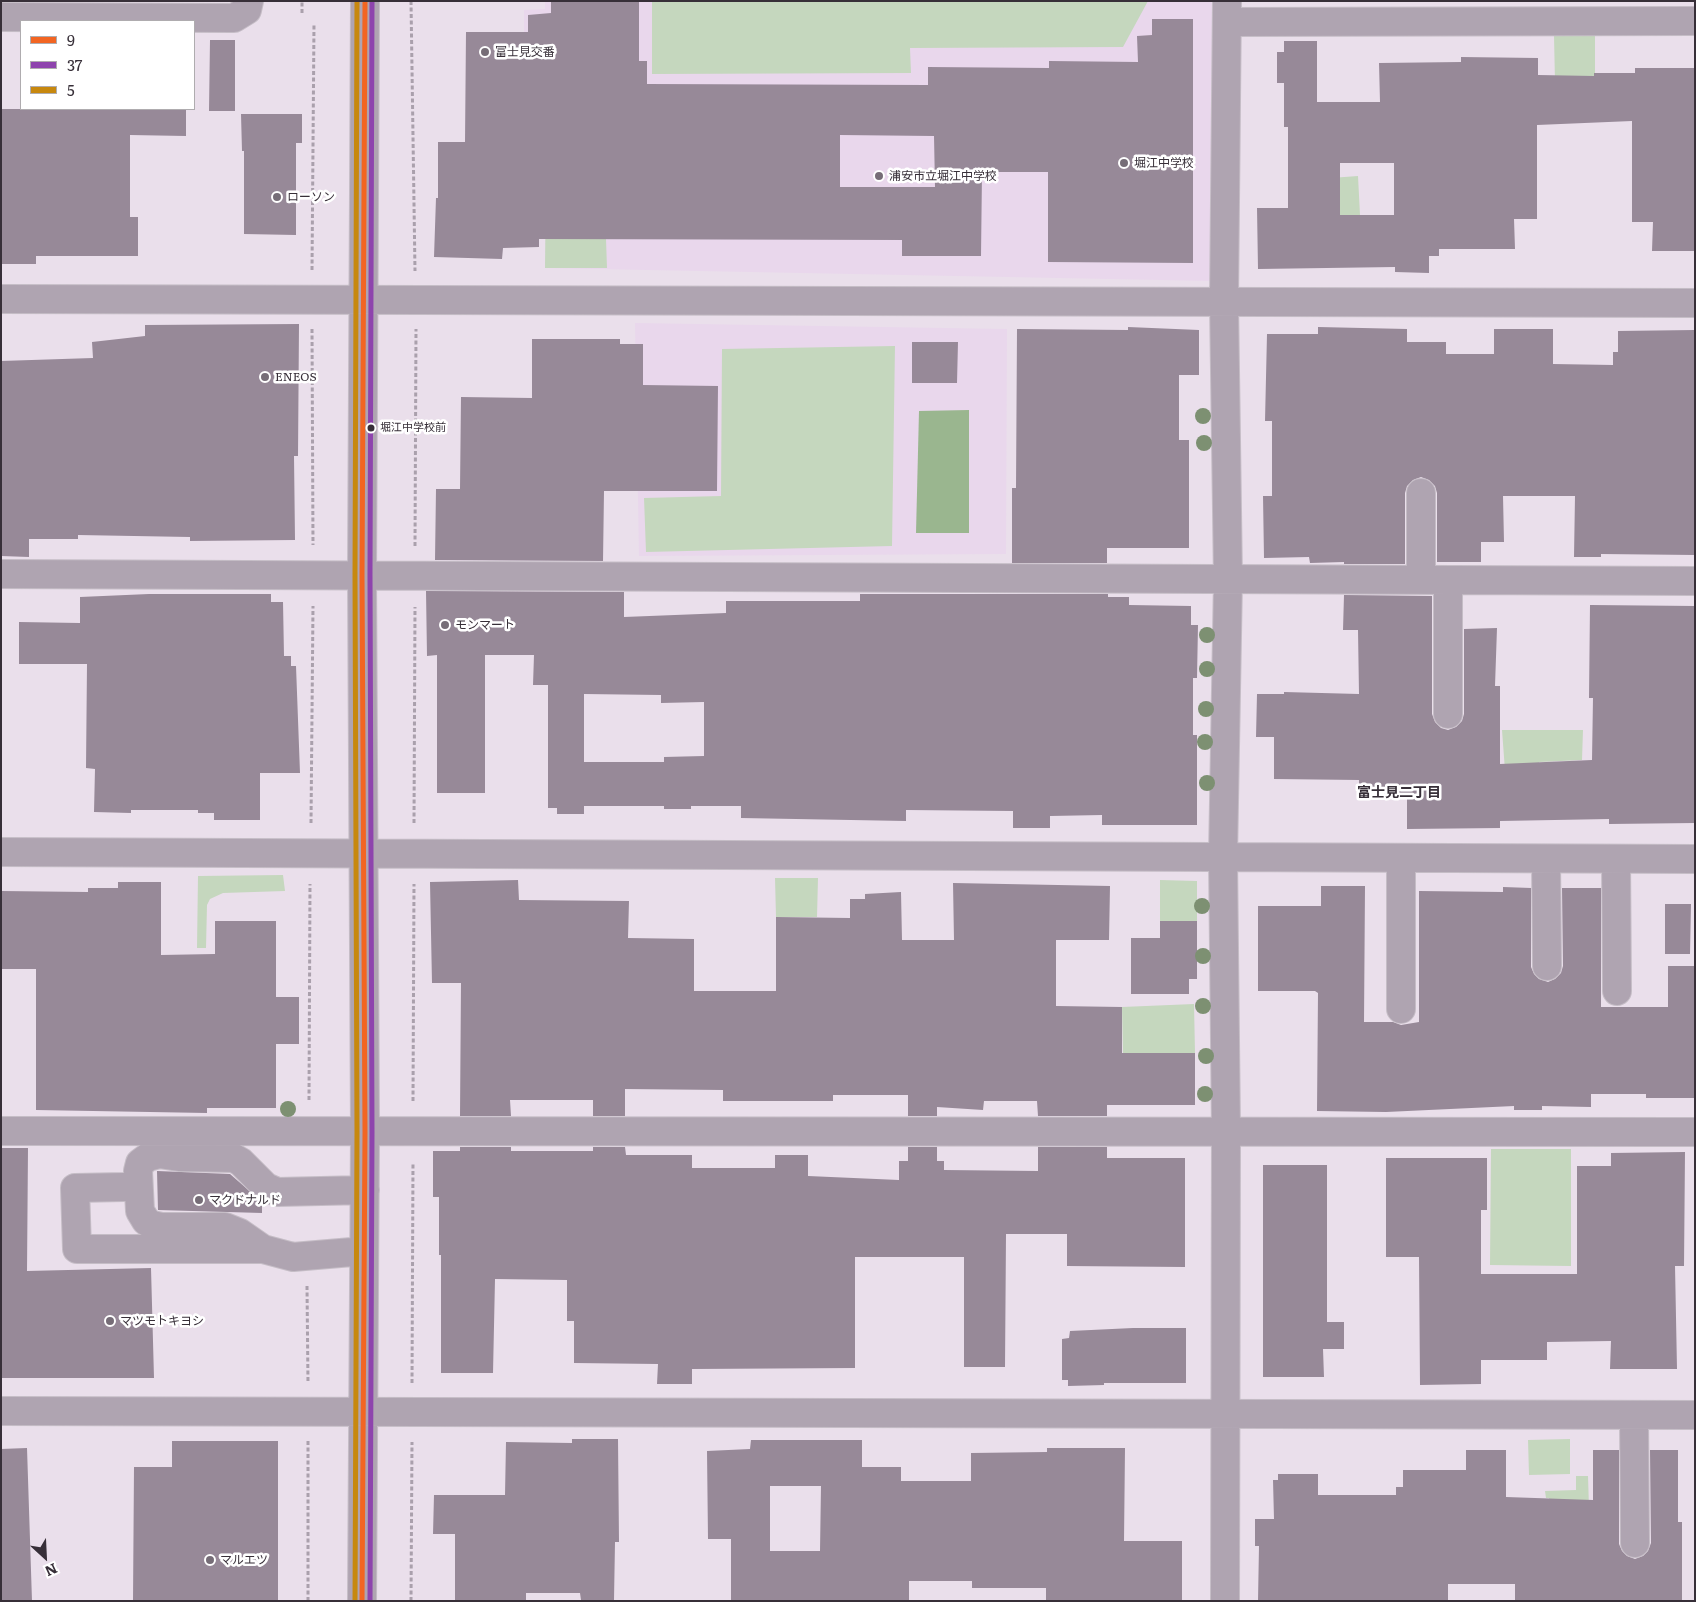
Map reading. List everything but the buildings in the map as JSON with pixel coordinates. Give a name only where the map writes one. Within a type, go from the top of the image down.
[{"type":"street","points":[[1,18],[234,18],[247,10],[249,1]]},
{"type":"street","points":[[362,1601],[365,1190],[365,852],[362,575],[364,1]]},
{"type":"street","points":[[1225,1601],[1226,1132],[1223,857],[1228,580],[1224,301],[1227,12],[1695,20]]},
{"type":"street","points":[[1,299],[1695,303]]},
{"type":"street","points":[[1421,493],[1421,580]]},
{"type":"street","points":[[1,574],[1695,581]]},
{"type":"street","points":[[1448,580],[1448,714]]},
{"type":"street","points":[[1,852],[365,852],[1695,859]]},
{"type":"street","points":[[1401,858],[1401,1009]]},
{"type":"street","points":[[1546,859],[1547,966]]},
{"type":"street","points":[[1616,859],[1617,991]]},
{"type":"street","points":[[1,1131],[1695,1132]]},
{"type":"street","points":[[263,1249],[240,1232],[225,1227],[161,1228],[146,1221],[140,1211],[138,1171],[140,1163],[148,1157],[159,1154],[179,1158],[234,1158],[241,1162],[266,1187],[277,1192],[365,1190]]},
{"type":"street","points":[[124,1187],[75,1188],[77,1248],[263,1249],[293,1257],[364,1251]]},
{"type":"street","points":[[1,1411],[362,1414],[1226,1413],[1695,1415]]},
{"type":"street","points":[[1634,1415],[1635,1543]]},
{"type":"path","points":[[302,1],[302,14]]},
{"type":"path","points":[[411,1601],[416,300],[412,1]]},
{"type":"path","points":[[309,1132],[314,23]]},
{"type":"path","points":[[307,1256],[308,1601]]},
{"type":"shaded area","name":"浦安市立堀江中学校","points":[[545,1],[1213,1],[1213,281],[545,268],[547,67],[524,68],[524,10],[545,9]]},
{"type":"shaded area","points":[[652,1],[1148,1],[1123,47],[910,48],[911,73],[652,74]]},
{"type":"shaded area","points":[[1554,36],[1595,36],[1595,76],[1555,82]]},
{"type":"shaded area","points":[[547,84],[571,239],[606,239],[607,268],[545,268]]},
{"type":"shaded area","points":[[1358,176],[1360,215],[1334,215],[1317,179]]},
{"type":"shaded area","points":[[635,323],[1007,329],[1006,554],[639,556]]},
{"type":"shaded area","points":[[895,346],[892,546],[646,552],[644,498],[721,496],[722,349]]},
{"type":"shaded area","points":[[969,410],[969,533],[916,533],[919,411]]},
{"type":"shaded area","points":[[1502,730],[1583,730],[1582,760],[1539,762],[1538,784],[1506,784]]},
{"type":"shaded area","points":[[283,875],[285,891],[223,893],[210,899],[207,905],[206,948],[197,948],[198,876]]},
{"type":"shaded area","points":[[775,878],[818,878],[817,917],[776,917]]},
{"type":"shaded area","points":[[1160,880],[1197,881],[1197,921],[1160,921]]},
{"type":"shaded area","points":[[1194,1004],[1195,1053],[1123,1053],[1122,1007]]},
{"type":"shaded area","points":[[1491,1149],[1571,1149],[1571,1266],[1490,1265]]},
{"type":"shaded area","points":[[1570,1439],[1570,1474],[1529,1475],[1528,1440]]},
{"type":"shaded area","points":[[1576,1476],[1588,1476],[1589,1508],[1549,1507],[1549,1498],[1546,1498],[1545,1491],[1576,1490]]},
{"type":"transit line","name":"5","points":[[355,1601],[357,1]]},
{"type":"transit line","name":"9","points":[[362,1601],[365,1132],[362,575],[365,1]]},
{"type":"transit line","name":"37","points":[[370,1601],[372,1]]},
{"type":"place","name":"富士見交番","points":[[485,52]]},
{"type":"place","name":"堀江中学校","points":[[1124,163]]},
{"type":"place","name":"浦安市立堀江中学校","points":[[879,176]]},
{"type":"place","name":"ローソン","points":[[277,197]]},
{"type":"place","name":"ENEOS","points":[[265,377]]},
{"type":"place","name":"堀江中学校前","points":[[371,428]]},
{"type":"place","name":"モンマート","points":[[445,625]]},
{"type":"place","name":"マクドナルド","points":[[199,1200]]},
{"type":"place","name":"マツモトキヨシ","points":[[110,1321]]},
{"type":"place","name":"マルエツ","points":[[210,1560]]},
{"type":"district","name":"富士見二丁目","points":[[1399,793]]}]
